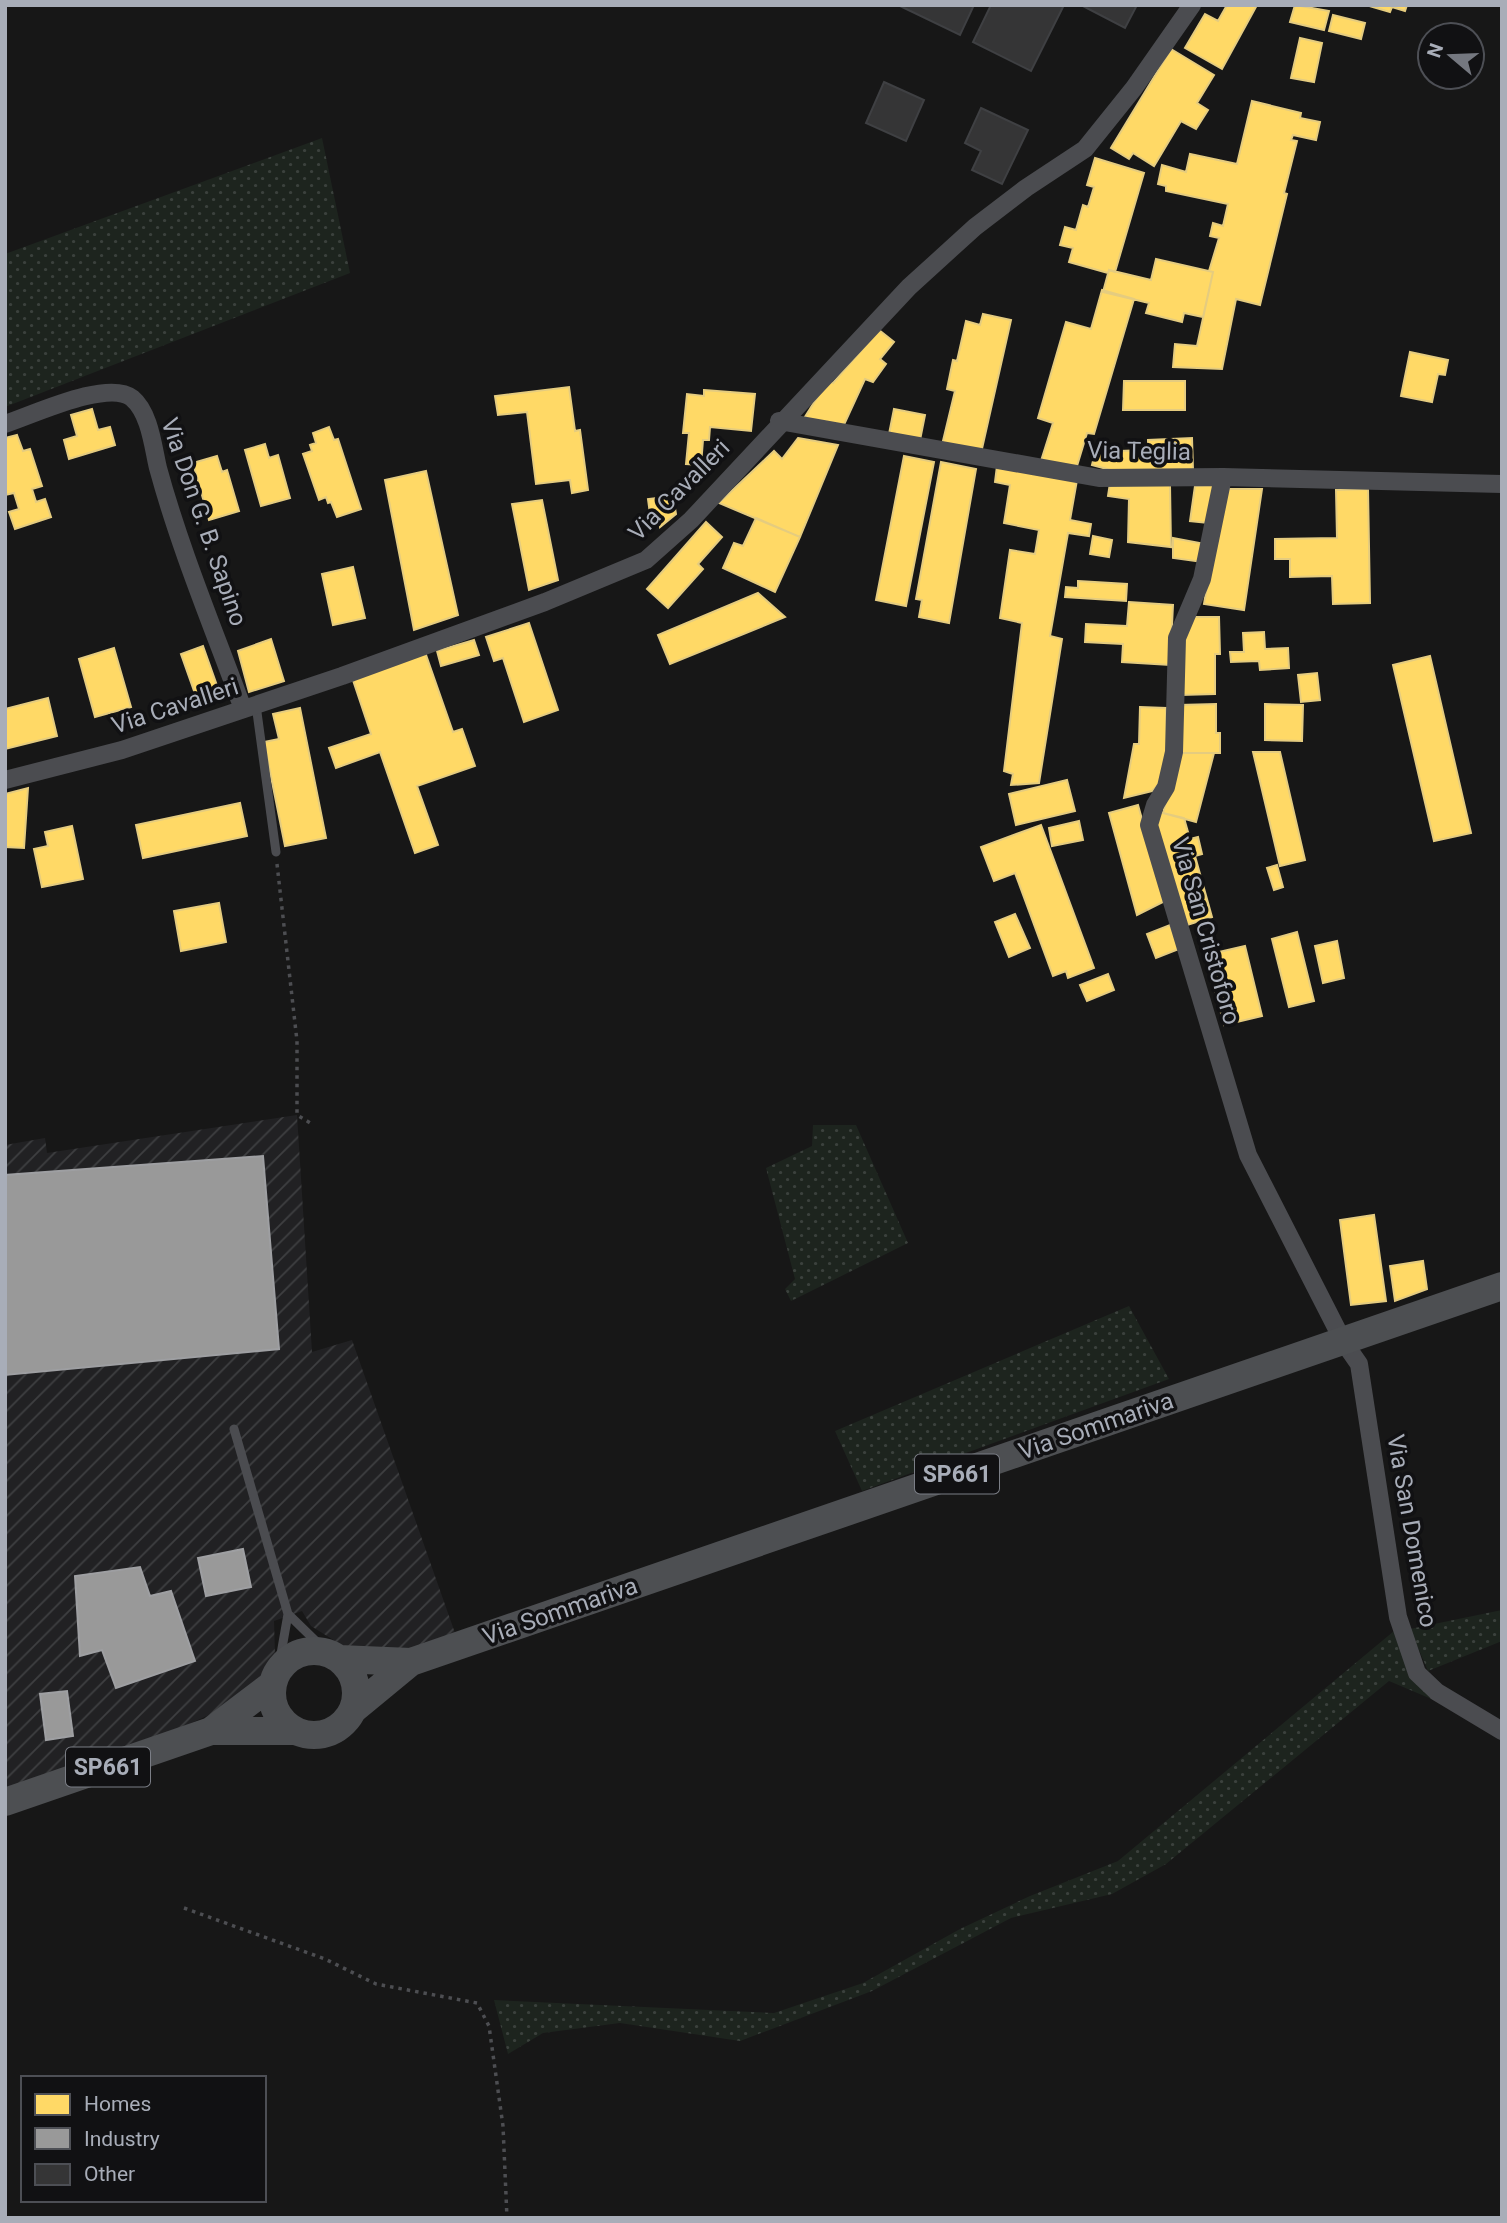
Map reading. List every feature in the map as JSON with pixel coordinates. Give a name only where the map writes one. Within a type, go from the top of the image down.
[{"type":"main road","name":"Via Sommariva","points":[[354,1709],[411,1662],[1502,1286]]},
{"type":"main road","points":[[299,1653],[333,1656],[355,1681],[354,1709],[341,1725],[323,1735],[295,1731],[276,1711],[275,1677],[299,1653]]},
{"type":"main road","name":"Via Sommariva","points":[[333,1656],[411,1662]]},
{"type":"main road","name":"SP661","points":[[211,1731],[275,1677]]},
{"type":"main road","name":"SP661","points":[[5,1802],[211,1731],[295,1731]]},
{"type":"street","name":"Via Cavalleri","points":[[5,780],[122,750],[249,707],[545,602],[646,560],[691,520],[779,421],[909,287],[975,227],[1026,188],[1085,149],[1134,88],[1192,5]]},
{"type":"street","name":"Via Don G. B. Sapino","points":[[5,424],[96,393],[114,391],[132,399],[146,422],[162,480],[249,707]]},
{"type":"street","name":"Via Teglia","points":[[779,421],[1100,478],[1223,477],[1502,484]]},
{"type":"street","name":"Via San Cristoforo","points":[[1223,477],[1202,579],[1177,638],[1174,752],[1166,788],[1155,806],[1149,825],[1248,1155],[1342,1341]]},
{"type":"street","name":"Via San Domenico","points":[[1342,1341],[1359,1364],[1398,1616],[1417,1673],[1437,1692],[1502,1731]]},
{"type":"lane","points":[[249,707],[276,852]]},
{"type":"lane","points":[[234,1429],[288,1614],[275,1677]]},
{"type":"lane","points":[[288,1614],[333,1656]]},
{"type":"path","points":[[276,852],[297,1041],[297,1115],[312,1124]]},
{"type":"path","points":[[184,1908],[325,1959],[376,1984],[477,2003],[489,2026],[503,2126],[507,2218]]},
{"type":"shaded area","points":[[322,138],[350,273],[5,407],[5,254]]},
{"type":"shaded area","points":[[297,1115],[312,1352],[352,1340],[455,1633],[411,1648],[356,1654],[311,1626],[302,1611],[274,1621],[275,1655],[258,1685],[233,1704],[165,1735],[5,1791],[5,1145],[45,1138],[47,1153]]},
{"type":"shaded area","points":[[813,1125],[856,1125],[908,1243],[791,1301],[785,1289],[795,1279],[766,1168],[812,1146]]},
{"type":"shaded area","points":[[1129,1306],[1169,1379],[862,1491],[835,1431]]},
{"type":"shaded area","points":[[1502,1610],[1502,1641],[1428,1671],[1410,1629]]},
{"type":"shaded area","points":[[1394,1631],[1455,1709],[1389,1681],[1166,1864],[1112,1894],[1011,1918],[872,1991],[740,2041],[620,2023],[543,2033],[508,2054],[494,2000],[774,2013],[863,1983],[960,1929],[1030,1896],[1118,1861]]},
{"type":"building: Homes","points":[[1227,5],[1257,5],[1222,69],[1185,48],[1205,14],[1218,21]]},
{"type":"building: Homes","points":[[1295,5],[1329,11],[1324,30],[1290,22]]},
{"type":"building: Homes","points":[[1366,5],[1407,5],[1405,11],[1392,7],[1390,12]]},
{"type":"building: Homes","points":[[1333,15],[1365,23],[1361,39],[1329,31]]},
{"type":"building: Homes","points":[[1300,38],[1322,43],[1314,82],[1291,78]]},
{"type":"building: Homes","points":[[1171,49],[1214,75],[1197,103],[1208,110],[1196,129],[1181,121],[1154,166],[1133,153],[1129,159],[1111,148]]},
{"type":"building: Homes","points":[[1252,101],[1301,113],[1300,118],[1320,122],[1316,140],[1293,135],[1291,140],[1297,141],[1284,193],[1287,194],[1260,305],[1236,299],[1222,369],[1173,367],[1175,344],[1197,346],[1213,272],[1209,271],[1219,238],[1210,236],[1213,223],[1223,226],[1228,204],[1166,191],[1166,186],[1158,184],[1162,165],[1186,172],[1190,154],[1237,164]]},
{"type":"building: Homes","points":[[1095,158],[1144,173],[1115,272],[1109,270],[1108,273],[1069,262],[1073,248],[1060,245],[1065,227],[1076,230],[1083,205],[1088,207],[1094,187],[1087,185]]},
{"type":"building: Homes","points":[[1156,259],[1213,272],[1203,317],[1184,313],[1182,322],[1146,313],[1149,303],[1103,292],[1109,270],[1151,280]]},
{"type":"building: Homes","points":[[1102,290],[1134,299],[1094,434],[1087,433],[1077,466],[1041,461],[1053,423],[1038,418],[1066,322],[1091,329]]},
{"type":"building: Homes","points":[[983,314],[1011,320],[981,453],[942,445],[955,391],[947,389],[953,360],[957,361],[966,321],[980,325]]},
{"type":"building: Homes","points":[[879,330],[894,342],[880,359],[886,364],[873,382],[865,379],[843,427],[803,420],[828,380],[833,383]]},
{"type":"building: Homes","points":[[1410,352],[1448,360],[1445,375],[1438,374],[1432,402],[1401,396]]},
{"type":"building: Homes","points":[[1124,381],[1185,381],[1185,410],[1123,410]]},
{"type":"building: Homes","points":[[569,387],[575,431],[580,430],[588,490],[572,493],[570,480],[536,484],[527,412],[498,415],[495,396]]},
{"type":"building: Homes","points":[[704,390],[755,394],[751,431],[710,427],[709,440],[703,440],[701,465],[686,464],[689,433],[683,433],[687,394],[704,396]]},
{"type":"building: Homes","points":[[92,409],[98,430],[110,427],[115,445],[69,459],[64,440],[77,436],[71,415]]},
{"type":"building: Homes","points":[[894,409],[925,415],[920,440],[889,434]]},
{"type":"building: Homes","points":[[329,427],[334,440],[338,439],[361,509],[337,517],[326,497],[319,500],[303,454],[312,451],[310,445],[316,443],[313,433]]},
{"type":"building: Homes","points":[[17,435],[23,451],[30,449],[42,486],[32,489],[36,502],[45,499],[51,517],[15,529],[9,512],[19,509],[14,493],[5,495],[5,438]]},
{"type":"building: Homes","points":[[798,438],[838,445],[800,537],[719,503],[774,451],[782,459]]},
{"type":"building: Homes","points":[[1192,438],[1193,470],[1118,472],[1092,465],[1097,445],[1118,451],[1148,450],[1148,440]]},
{"type":"building: Homes","points":[[265,444],[269,458],[278,455],[290,498],[261,506],[245,450]]},
{"type":"building: Homes","points":[[217,456],[222,472],[227,470],[239,511],[209,520],[193,463]]},
{"type":"building: Homes","points":[[904,456],[934,462],[906,606],[876,600]]},
{"type":"building: Homes","points":[[941,462],[976,469],[949,623],[919,617],[922,600],[916,599]]},
{"type":"building: Homes","points":[[997,466],[1077,480],[1070,520],[1091,524],[1089,536],[1068,533],[1050,636],[1062,639],[1039,783],[1011,785],[1013,774],[1004,771],[1022,623],[1000,618],[1010,550],[1035,554],[1039,530],[1004,523],[1010,485],[995,482]]},
{"type":"building: Homes","points":[[426,471],[458,615],[414,630],[385,480]]},
{"type":"building: Homes","points":[[1110,483],[1170,485],[1171,547],[1128,542],[1129,499],[1108,496]]},
{"type":"building: Homes","points":[[1195,486],[1214,487],[1208,523],[1190,521]]},
{"type":"building: Homes","points":[[1224,489],[1262,489],[1244,610],[1204,604]]},
{"type":"building: Homes","points":[[1368,489],[1370,603],[1333,604],[1332,576],[1290,577],[1290,559],[1275,559],[1275,539],[1337,538],[1336,490]]},
{"type":"building: Homes","points":[[673,496],[676,514],[660,527],[658,512],[650,514],[648,499]]},
{"type":"building: Homes","points":[[542,500],[558,580],[529,590],[512,504]]},
{"type":"building: Homes","points":[[756,518],[800,537],[775,592],[723,568],[734,543],[743,546]]},
{"type":"building: Homes","points":[[706,522],[722,537],[698,564],[703,569],[668,608],[647,589]]},
{"type":"building: Homes","points":[[1093,536],[1112,540],[1109,557],[1090,554]]},
{"type":"building: Homes","points":[[1173,538],[1205,544],[1202,562],[1173,558]]},
{"type":"building: Homes","points":[[353,567],[365,618],[333,625],[322,574]]},
{"type":"building: Homes","points":[[1078,581],[1127,584],[1126,601],[1065,597],[1066,587],[1078,588]]},
{"type":"building: Homes","points":[[758,593],[785,617],[670,664],[658,635]]},
{"type":"building: Homes","points":[[1129,602],[1173,605],[1170,665],[1122,662],[1123,644],[1085,642],[1086,624],[1127,626]]},
{"type":"building: Homes","points":[[1189,617],[1219,617],[1220,654],[1215,654],[1215,694],[1181,695],[1181,650]]},
{"type":"building: Homes","points":[[529,623],[558,710],[524,722],[503,658],[494,661],[486,637]]},
{"type":"building: Homes","points":[[1264,632],[1265,649],[1288,648],[1289,668],[1260,670],[1259,661],[1231,662],[1230,652],[1244,652],[1243,633]]},
{"type":"building: Homes","points":[[271,639],[284,681],[249,692],[238,651]]},
{"type":"building: Homes","points":[[474,640],[479,655],[441,666],[437,651]]},
{"type":"building: Homes","points":[[203,646],[221,697],[199,705],[181,654]]},
{"type":"building: Homes","points":[[114,648],[131,707],[95,717],[79,659]]},
{"type":"building: Homes","points":[[425,652],[453,732],[462,729],[475,766],[417,786],[438,845],[415,853],[380,752],[336,768],[329,748],[371,734],[352,677]]},
{"type":"building: Homes","points":[[1430,656],[1471,833],[1434,841],[1393,665]]},
{"type":"building: Homes","points":[[1317,673],[1320,700],[1301,702],[1298,675]]},
{"type":"building: Homes","points":[[48,698],[57,736],[5,749],[5,709]]},
{"type":"building: Homes","points":[[1216,704],[1216,733],[1220,733],[1220,753],[1179,753],[1179,705]]},
{"type":"building: Homes","points":[[1265,704],[1303,705],[1302,741],[1265,740]]},
{"type":"building: Homes","points":[[1140,707],[1166,708],[1167,745],[1162,781],[1152,791],[1124,798],[1134,744],[1139,744]]},
{"type":"building: Homes","points":[[300,708],[326,838],[285,846],[264,742],[279,739],[273,714]]},
{"type":"building: Homes","points":[[1253,752],[1280,752],[1305,860],[1280,866]]},
{"type":"building: Homes","points":[[1179,753],[1214,753],[1196,822],[1163,813]]},
{"type":"building: Homes","points":[[1067,780],[1075,811],[1016,825],[1009,794]]},
{"type":"building: Homes","points":[[28,788],[24,848],[5,847],[5,794]]},
{"type":"building: Homes","points":[[240,803],[247,836],[143,858],[136,825]]},
{"type":"building: Homes","points":[[1138,805],[1165,901],[1137,915],[1109,813]]},
{"type":"building: Homes","points":[[1159,812],[1184,818],[1190,839],[1198,837],[1202,854],[1195,856],[1212,917],[1184,926],[1154,824]]},
{"type":"building: Homes","points":[[1079,821],[1083,840],[1052,846],[1049,828]]},
{"type":"building: Homes","points":[[1041,825],[1094,968],[1068,978],[1066,971],[1053,976],[1015,873],[994,881],[981,847]]},
{"type":"building: Homes","points":[[72,826],[83,879],[42,887],[34,849],[48,846],[45,832]]},
{"type":"building: Homes","points":[[1277,865],[1283,887],[1274,890],[1267,868]]},
{"type":"building: Homes","points":[[219,903],[226,942],[181,951],[174,911]]},
{"type":"building: Homes","points":[[1015,914],[1030,948],[1009,957],[995,922]]},
{"type":"building: Homes","points":[[1170,925],[1179,949],[1156,958],[1147,934]]},
{"type":"building: Homes","points":[[1297,932],[1314,1001],[1289,1007],[1272,939]]},
{"type":"building: Homes","points":[[1337,941],[1344,978],[1323,983],[1315,946]]},
{"type":"building: Homes","points":[[1245,946],[1262,1016],[1224,1025],[1206,955]]},
{"type":"building: Homes","points":[[1108,974],[1114,990],[1087,1001],[1080,985]]},
{"type":"building: Homes","points":[[1374,1215],[1386,1301],[1351,1305],[1340,1220]]},
{"type":"building: Homes","points":[[1423,1261],[1427,1289],[1395,1301],[1390,1266]]},
{"type":"building: Industry","points":[[263,1156],[279,1349],[5,1375],[5,1175]]},
{"type":"building: Industry","points":[[243,1549],[251,1587],[206,1596],[198,1558]]},
{"type":"building: Industry","points":[[140,1567],[150,1596],[171,1591],[195,1661],[116,1688],[102,1650],[80,1656],[75,1576]]},
{"type":"building: Industry","points":[[67,1691],[73,1736],[46,1740],[40,1694]]},
{"type":"building: Other","points":[[898,5],[974,5],[960,35]]},
{"type":"building: Other","points":[[991,5],[1064,5],[1031,71],[973,42]]},
{"type":"building: Other","points":[[1081,5],[1137,5],[1125,28]]},
{"type":"building: Other","points":[[884,82],[924,100],[906,141],[866,123]]},
{"type":"building: Other","points":[[981,108],[1028,130],[1002,184],[972,170],[981,151],[965,143]]}]
